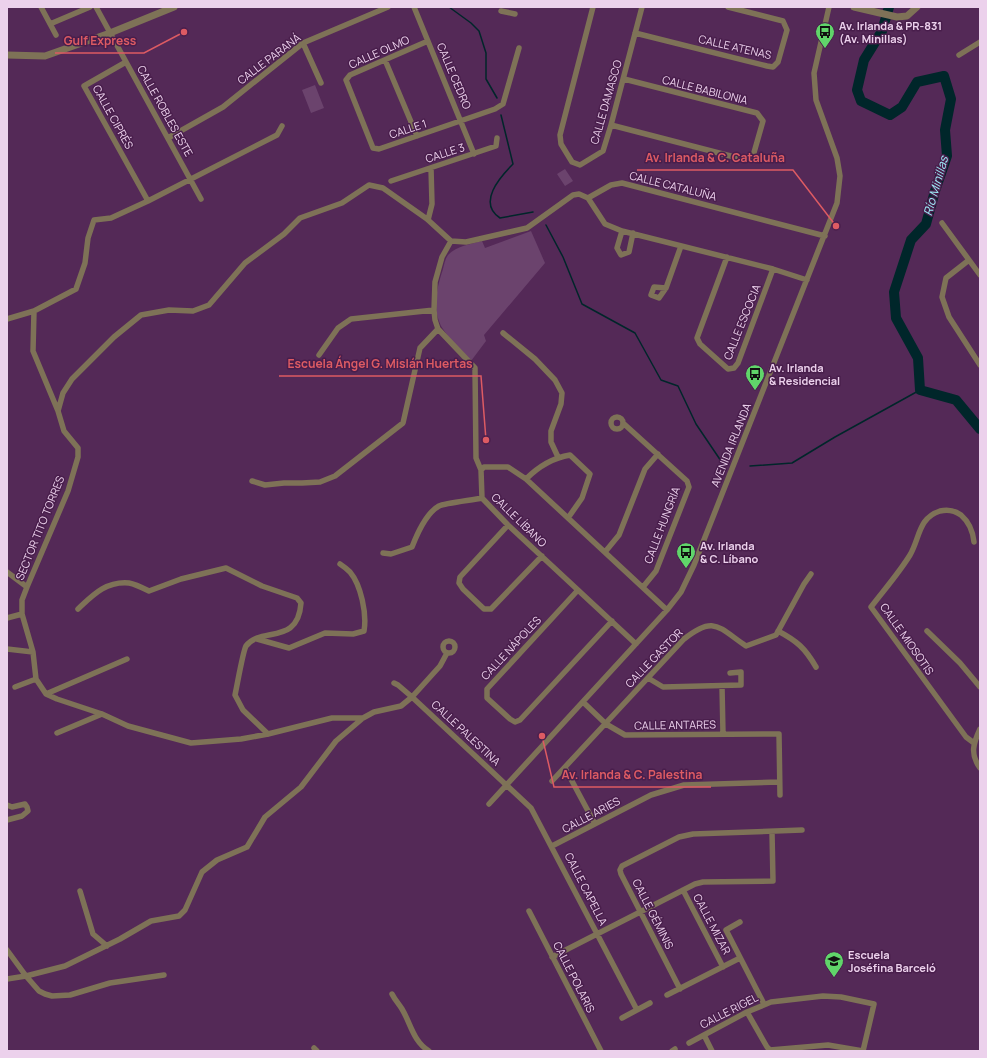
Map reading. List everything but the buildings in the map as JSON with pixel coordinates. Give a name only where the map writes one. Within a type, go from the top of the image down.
[{"type":"street","points":[[41,7],[56,35]]},
{"type":"street","points":[[50,24],[90,7]]},
{"type":"street","name":"CALLE ROBLES ESTE","points":[[96,7],[201,199]]},
{"type":"street","points":[[7,55],[45,56],[110,33],[174,7]]},
{"type":"street","name":"CALLE PARANÁ","points":[[168,138],[223,107],[303,43],[388,7]]},
{"type":"street","name":"CALLE CEDRO","points":[[414,7],[462,121],[474,154]]},
{"type":"street","name":"CALLE DAMASCO","points":[[592,7],[560,136],[561,144],[572,162],[580,165],[603,151],[612,125],[642,7]]},
{"type":"street","name":"CALLE ATENAS","points":[[635,32],[767,66],[773,66],[778,62],[787,30],[783,21],[728,7]]},
{"type":"street","name":"AVENIDA IRLANDA","points":[[489,804],[667,610],[681,592],[694,565],[837,204],[840,176],[837,158],[816,100],[814,73],[829,7]]},
{"type":"street","points":[[857,8],[897,17],[907,16],[917,7]]},
{"type":"street","points":[[501,11],[508,10],[515,14]]},
{"type":"street","name":"CALLE OLMO","points":[[357,110],[346,80],[350,75],[428,41]]},
{"type":"street","points":[[959,55],[980,42]]},
{"type":"street","points":[[303,43],[321,83]]},
{"type":"street","name":"CALLE 1","points":[[357,110],[373,148],[378,149],[494,110],[503,104],[519,48]]},
{"type":"street","points":[[385,60],[417,136]]},
{"type":"street","name":"CALLE CIPRÉS","points":[[126,62],[84,86],[148,201]]},
{"type":"street","name":"CALLE BABILONIA","points":[[612,125],[746,160],[753,156],[757,146],[762,122],[757,113],[624,79]]},
{"type":"street","points":[[7,319],[34,311],[76,289],[85,263],[88,238],[94,220],[111,218],[148,201],[277,135],[282,126]]},
{"type":"street","name":"CALLE 3","points":[[391,181],[496,146],[497,138]]},
{"type":"street","points":[[428,220],[432,204],[430,168]]},
{"type":"street","name":"CALLE CATALUÑA","points":[[588,198],[611,185],[622,183],[824,236]]},
{"type":"street","points":[[58,411],[63,393],[72,379],[114,337],[141,315],[170,310],[193,311],[209,305],[245,263],[284,234],[300,218],[342,203],[369,185],[383,188],[428,220],[451,241],[466,242],[528,228],[573,196],[580,194],[588,198],[605,224],[622,230],[727,257],[807,280]]},
{"type":"street","points":[[942,223],[980,275]]},
{"type":"street","points":[[622,230],[617,248],[621,255],[629,252],[633,233]]},
{"type":"street","points":[[252,480],[265,485],[320,482],[336,476],[403,423],[420,348],[438,329],[434,310],[435,282],[442,257],[451,241]]},
{"type":"street","points":[[666,288],[681,246]]},
{"type":"street","name":"CALLE ESCOCIA","points":[[727,257],[697,338],[700,344],[728,369],[734,368],[738,363],[773,270]]},
{"type":"street","points":[[969,260],[946,278],[942,297],[948,317],[980,365]]},
{"type":"street","points":[[319,355],[338,328],[351,319],[434,310]]},
{"type":"street","name":"SECTOR TITO TORRES","points":[[34,311],[33,351],[58,411],[64,431],[78,448],[78,457],[68,491],[22,600],[22,614],[33,652],[36,679],[46,694]]},
{"type":"street","name":"CALLE LÍBANO","points":[[438,329],[475,368],[476,458],[481,470],[482,498],[508,525],[636,644]]},
{"type":"street","points":[[503,332],[535,359],[555,380],[562,393],[561,404],[551,430],[551,442],[558,457]]},
{"type":"street","name":"CALLE HUNGRÍA","points":[[623,423],[687,481],[689,487],[656,572],[643,587]]},
{"type":"street","points":[[605,552],[619,535],[645,469],[658,454]]},
{"type":"street","points":[[526,479],[537,468],[558,457],[570,455],[590,474],[582,498],[568,518]]},
{"type":"street","points":[[481,470],[484,467],[508,467],[526,479],[667,610]]},
{"type":"street","points":[[383,553],[391,554],[412,547],[420,527],[428,516],[439,506],[482,498]]},
{"type":"street","name":"CALLE MIOSOTIS","points":[[974,542],[971,528],[960,514],[948,510],[928,517],[919,532],[910,554],[871,607],[966,737],[974,743]]},
{"type":"street","points":[[508,525],[460,577],[459,583],[463,589],[484,608],[491,609],[542,556]]},
{"type":"street","points":[[255,639],[289,648],[325,633],[353,634],[364,630],[366,619],[357,583],[349,571],[340,564]]},
{"type":"street","points":[[78,609],[97,591],[109,584],[129,583],[149,591],[181,579],[226,568],[262,586],[297,598],[301,603],[301,610],[294,624],[286,631],[255,639],[245,647],[235,694],[243,710],[268,734]]},
{"type":"street","points":[[7,572],[27,586]]},
{"type":"street","points":[[811,574],[778,631],[793,639],[801,646],[807,652],[816,667]]},
{"type":"street","name":"CALLE NÁPOLES","points":[[578,590],[487,689],[487,698],[510,719],[515,722],[520,720],[612,621]]},
{"type":"street","points":[[7,618],[22,614]]},
{"type":"street","name":"CALLE GASTOR","points":[[552,782],[684,639],[703,626],[716,626],[746,646],[776,634],[778,631]]},
{"type":"street","points":[[927,631],[960,663],[980,687]]},
{"type":"street","points":[[7,650],[33,652]]},
{"type":"street","points":[[7,979],[26,976],[65,966],[106,946],[151,921],[179,916],[185,910],[202,872],[217,860],[247,847],[266,817],[301,787],[336,741],[363,718],[374,712],[401,706],[412,697],[440,666],[447,653]]},
{"type":"street","points":[[46,694],[127,658]]},
{"type":"street","points":[[648,678],[663,687],[741,685],[741,672],[730,673]]},
{"type":"street","points":[[15,687],[36,679]]},
{"type":"street","name":"CALLE PALESTINA","points":[[394,683],[412,697],[506,785]]},
{"type":"street","points":[[722,686],[723,734]]},
{"type":"street","points":[[46,694],[57,700],[102,714],[128,726],[191,743],[241,740],[332,718],[363,718]]},
{"type":"street","name":"CALLE ANTARES","points":[[583,702],[606,724],[625,735],[779,734],[779,782]]},
{"type":"street","points":[[57,733],[102,714]]},
{"type":"street","points":[[980,730],[974,743],[974,760],[980,768]]},
{"type":"street","points":[[565,768],[595,824]]},
{"type":"street","points":[[779,782],[780,795]]},
{"type":"street","name":"CALLE ARIES","points":[[552,846],[651,795],[684,785],[779,782]]},
{"type":"street","name":"CALLE CAPELLA","points":[[506,785],[532,808],[637,1010]]},
{"type":"street","points":[[7,805],[12,807],[25,804],[28,807],[28,811],[22,816],[7,820]]},
{"type":"street","name":"CALLE GÉMINIS","points":[[680,989],[620,874],[622,866],[679,837],[698,833],[802,830]]},
{"type":"street","points":[[552,957],[695,884],[703,882],[773,881],[772,832]]},
{"type":"street","name":"CALLE MIZAR","points":[[683,890],[723,967]]},
{"type":"street","points":[[80,891],[93,934],[106,946]]},
{"type":"street","name":"CALLE POLARIS","points":[[529,911],[601,1051]]},
{"type":"street","points":[[740,922],[726,930],[764,1004]]},
{"type":"street","points":[[7,950],[26,976],[39,991],[45,994],[62,996],[70,995],[110,983],[164,975]]},
{"type":"street","points":[[667,995],[740,958]]},
{"type":"street","points":[[392,994],[402,1010],[413,1034],[429,1051]]},
{"type":"street","name":"CALLE RIGEL","points":[[689,1043],[764,1004],[788,999],[823,996],[841,997],[874,1004],[863,1051]]},
{"type":"street","points":[[622,1018],[650,1003]]},
{"type":"street","points":[[747,1012],[770,1050],[828,1046],[863,1051]]},
{"type":"street","points":[[704,1035],[712,1051]]},
{"type":"shaded area","points":[[315,85],[324,108],[311,113],[302,90]]},
{"type":"shaded area","points":[[565,169],[573,181],[565,186],[557,174]]},
{"type":"shaded area","points":[[531,231],[545,263],[484,335],[486,341],[471,361],[455,344],[441,326],[438,319],[436,298],[446,258],[455,249],[464,246],[482,241],[485,248]]},
{"type":"waterway","points":[[449,7],[471,23],[479,31],[486,53],[486,79],[497,98]]},
{"type":"waterway","name":"Río Minillas","points":[[889,7],[882,31],[864,60],[857,90],[861,101],[890,115],[902,107],[917,82],[944,76],[951,99],[945,130],[947,156],[926,224],[911,240],[894,292],[896,318],[918,358],[920,390],[956,400],[980,429]]},
{"type":"waterway","points":[[501,115],[513,164],[502,176],[493,190],[490,205],[493,212],[500,218],[533,212]]},
{"type":"waterway","points":[[546,225],[563,257],[582,304],[635,333],[661,380],[678,386],[696,424],[721,461]]},
{"type":"waterway","points":[[750,466],[792,463],[835,437],[920,390]]},
{"type":"place","name":"Gulf Express","points":[[184,32]]},
{"type":"place","name":"Av. Irlanda & PR-831 (Av. Minillas)","points":[[825,49]]},
{"type":"place","name":"Av. Irlanda & C. Cataluña","points":[[836,226]]},
{"type":"place","name":"Av. Irlanda & Residencial","points":[[755,391]]},
{"type":"place","name":"Escuela Ángel G. Mislán Huertas","points":[[486,440]]},
{"type":"place","name":"Av. Irlanda & C. Líbano","points":[[686,569]]},
{"type":"place","name":"Av. Irlanda & C. Palestina","points":[[542,736]]},
{"type":"place","name":"Escuela Joséfina Barceló","points":[[834,978]]}]
